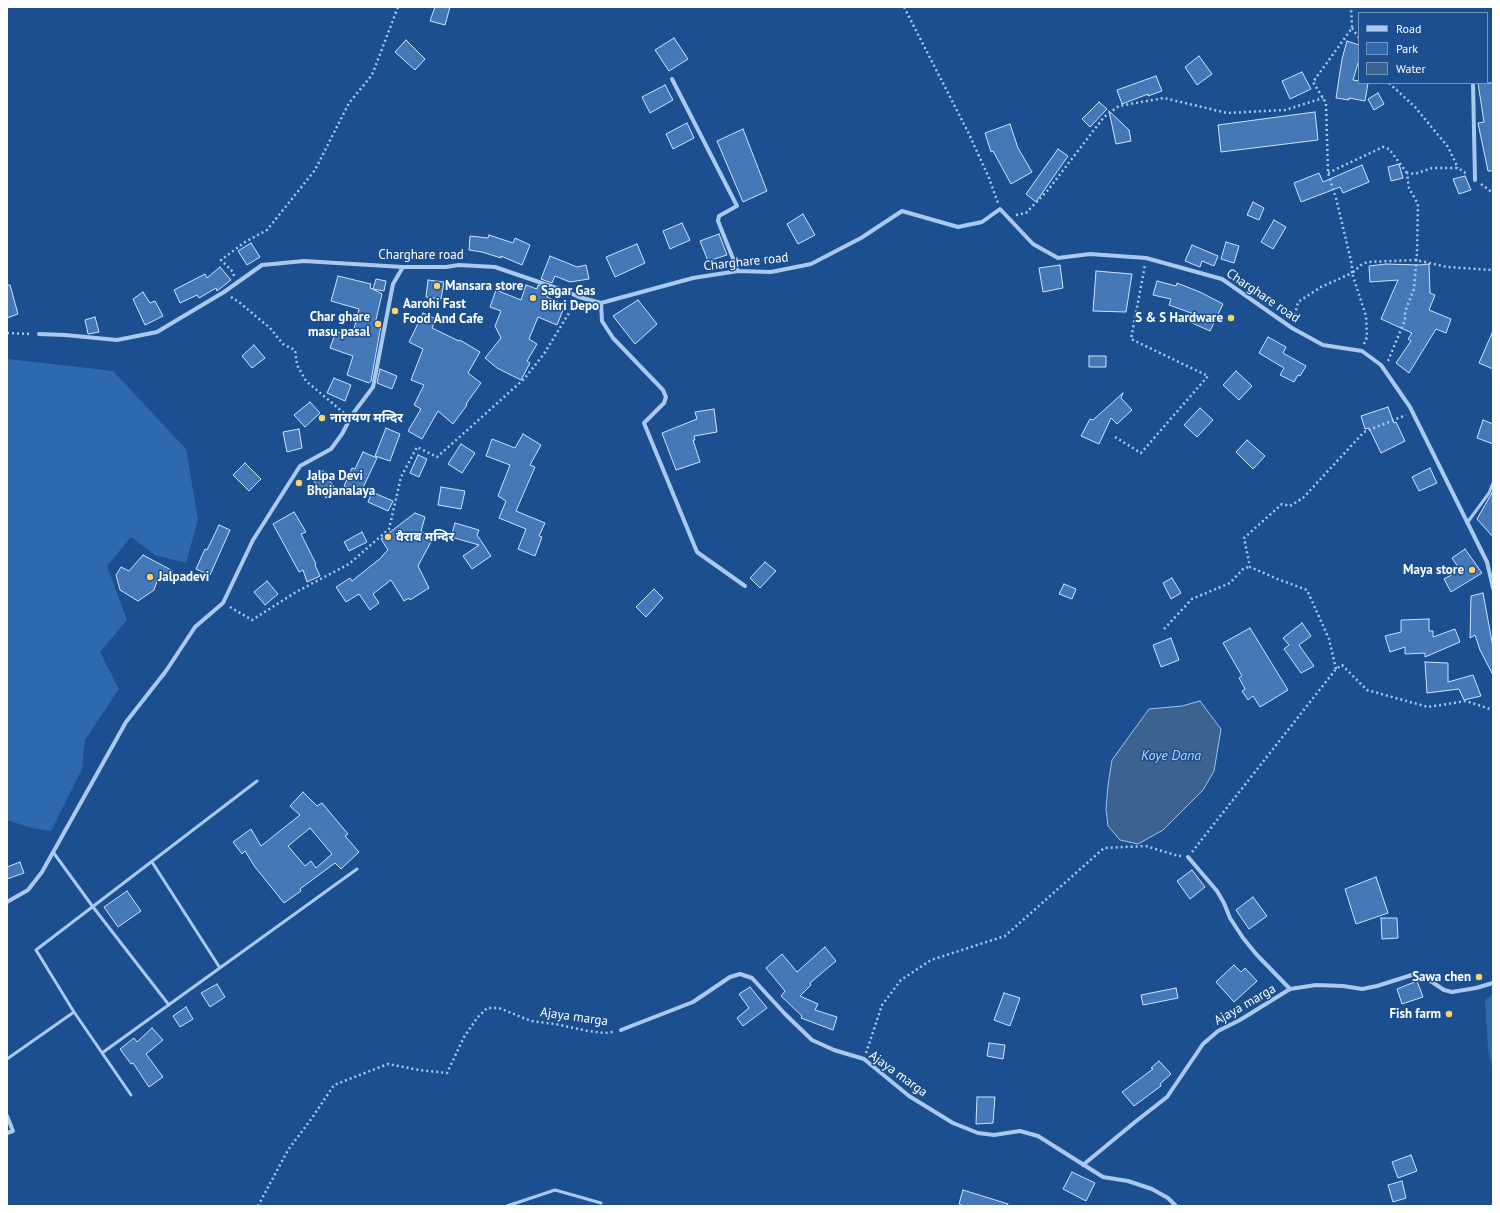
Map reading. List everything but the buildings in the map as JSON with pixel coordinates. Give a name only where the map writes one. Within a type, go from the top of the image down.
[{"type":"street","points":[[672,79],[737,206],[719,216],[718,221],[738,271]]},
{"type":"street","points":[[1473,84],[1475,180]]},
{"type":"street","name":"Charghare road","points":[[39,334],[117,340],[157,332],[224,292],[262,265],[304,262],[403,267],[446,267],[459,264],[495,267],[579,297],[601,303],[693,278],[738,271],[771,272],[811,264],[861,238],[902,211],[958,227],[982,222],[1000,209],[1034,244],[1058,258],[1090,254],[1146,258],[1222,279],[1292,328],[1323,346],[1362,351],[1381,365],[1412,412],[1487,562],[1493,588]]},
{"type":"street","points":[[7,902],[28,890],[42,872],[126,722],[166,671],[195,627],[223,603],[253,540],[300,466],[331,448],[342,434],[352,415],[373,387],[393,284],[403,267]]},
{"type":"street","points":[[601,303],[602,321],[613,338],[663,390],[666,397],[664,403],[644,423],[697,552],[745,586]]},
{"type":"street","points":[[1487,562],[1493,563]]},
{"type":"street","points":[[1188,857],[1217,891],[1230,918],[1243,938],[1257,955],[1290,989]]},
{"type":"street","name":"Ajaya marga","points":[[621,1030],[693,1002],[730,977],[740,974],[752,978],[785,1014],[812,1040],[834,1050],[864,1059],[909,1096],[953,1123],[978,1133],[994,1135],[1020,1131],[1038,1136],[1073,1157],[1083,1165],[1167,1097],[1203,1044],[1218,1031],[1240,1020],[1290,989],[1316,985],[1362,988],[1377,986],[1414,974],[1423,976],[1444,990],[1452,992],[1476,988],[1493,983]]},
{"type":"street","points":[[7,1116],[13,1131],[7,1133]]},
{"type":"street","points":[[1083,1165],[1103,1177],[1128,1181],[1152,1189],[1168,1198],[1176,1206]]},
{"type":"lane","points":[[1467,522],[1489,493],[1493,483]]},
{"type":"lane","points":[[131,1095],[74,1012],[36,950],[257,781]]},
{"type":"lane","points":[[52,852],[169,1005]]},
{"type":"lane","points":[[152,862],[220,968]]},
{"type":"lane","points":[[102,1053],[357,869]]},
{"type":"lane","points":[[7,1059],[74,1012]]},
{"type":"lane","points":[[506,1206],[556,1190],[601,1203]]},
{"type":"path","points":[[352,415],[345,414],[306,381],[297,365],[295,350],[284,344],[270,328],[224,292],[235,282],[233,272],[221,260],[245,242],[267,230],[315,170],[349,103],[372,74],[398,7]]},
{"type":"path","points":[[904,7],[969,134],[989,178],[1000,209]]},
{"type":"path","points":[[1351,7],[1352,28],[1358,37]]},
{"type":"path","points":[[1352,28],[1313,82],[1326,103],[1328,173],[1336,198],[1352,265],[1352,273],[1366,316],[1367,337],[1362,351]]},
{"type":"path","points":[[1390,84],[1415,107],[1448,147],[1458,168],[1493,193]]},
{"type":"path","points":[[1008,217],[1026,213],[1048,190],[1104,117],[1119,106],[1164,98],[1227,113],[1285,110],[1323,98]]},
{"type":"path","points":[[1328,173],[1383,147],[1389,148],[1407,173],[1408,188],[1418,204],[1414,289],[1405,312],[1405,320],[1384,370]]},
{"type":"path","points":[[1407,173],[1415,174],[1432,168],[1458,168]]},
{"type":"path","points":[[1115,437],[1141,453],[1208,376],[1131,339],[1146,258]]},
{"type":"path","points":[[1292,328],[1298,302],[1321,287],[1352,273],[1367,262],[1416,260],[1448,267],[1493,270]]},
{"type":"path","points":[[223,603],[252,620],[296,592],[349,564],[389,529],[401,477],[417,447],[437,457],[518,384],[544,354],[579,297]]},
{"type":"path","points":[[7,333],[39,334]]},
{"type":"path","points":[[1250,567],[1244,538],[1282,504],[1290,506],[1303,498],[1364,432],[1412,412]]},
{"type":"path","points":[[1164,629],[1192,599],[1230,582],[1244,568],[1250,567],[1306,590],[1329,639],[1336,669]]},
{"type":"path","points":[[864,1059],[882,1005],[901,980],[931,960],[1005,936],[1104,848],[1146,846],[1175,855],[1188,857],[1336,669],[1342,665],[1367,690],[1428,708],[1466,701],[1493,710]]},
{"type":"path","name":"Ajaya marga","points":[[258,1206],[288,1150],[334,1085],[388,1064],[419,1070],[447,1073],[464,1037],[477,1018],[487,1008],[499,1008],[531,1021],[555,1024],[588,1032],[605,1034],[621,1030]]},
{"type":"green space","points":[[7,359],[113,371],[186,449],[198,519],[186,563],[155,555],[131,537],[107,566],[127,620],[100,652],[119,689],[85,740],[82,769],[51,831],[31,828],[7,820]]},
{"type":"green space","points":[[1493,994],[1493,1071],[1488,1049],[1485,1000]]},
{"type":"water","name":"Koye Dana","points":[[1200,701],[1221,729],[1214,771],[1203,790],[1163,830],[1138,844],[1120,840],[1108,826],[1106,809],[1112,760],[1149,709],[1182,706]]},
{"type":"place","name":"Mansara store","points":[[437,286]]},
{"type":"place","name":"Sagar Gas Bikri Depo","points":[[533,298]]},
{"type":"place","name":"Aarohi Fast Food And Cafe","points":[[395,311]]},
{"type":"place","name":"S & S Hardware","points":[[1231,318]]},
{"type":"place","name":"Char ghare masu pasal","points":[[378,324]]},
{"type":"place","name":"नारायण मन्दिर","points":[[322,418]]},
{"type":"place","name":"Jalpa Devi Bhojanalaya","points":[[299,483]]},
{"type":"place","name":"वैराब मन्दिर","points":[[388,537]]},
{"type":"place","name":"Maya store","points":[[1472,570]]},
{"type":"place","name":"Jalpadevi","points":[[150,577]]},
{"type":"place","name":"Sawa chen","points":[[1479,977]]},
{"type":"place","name":"Fish farm","points":[[1449,1014]]}]
